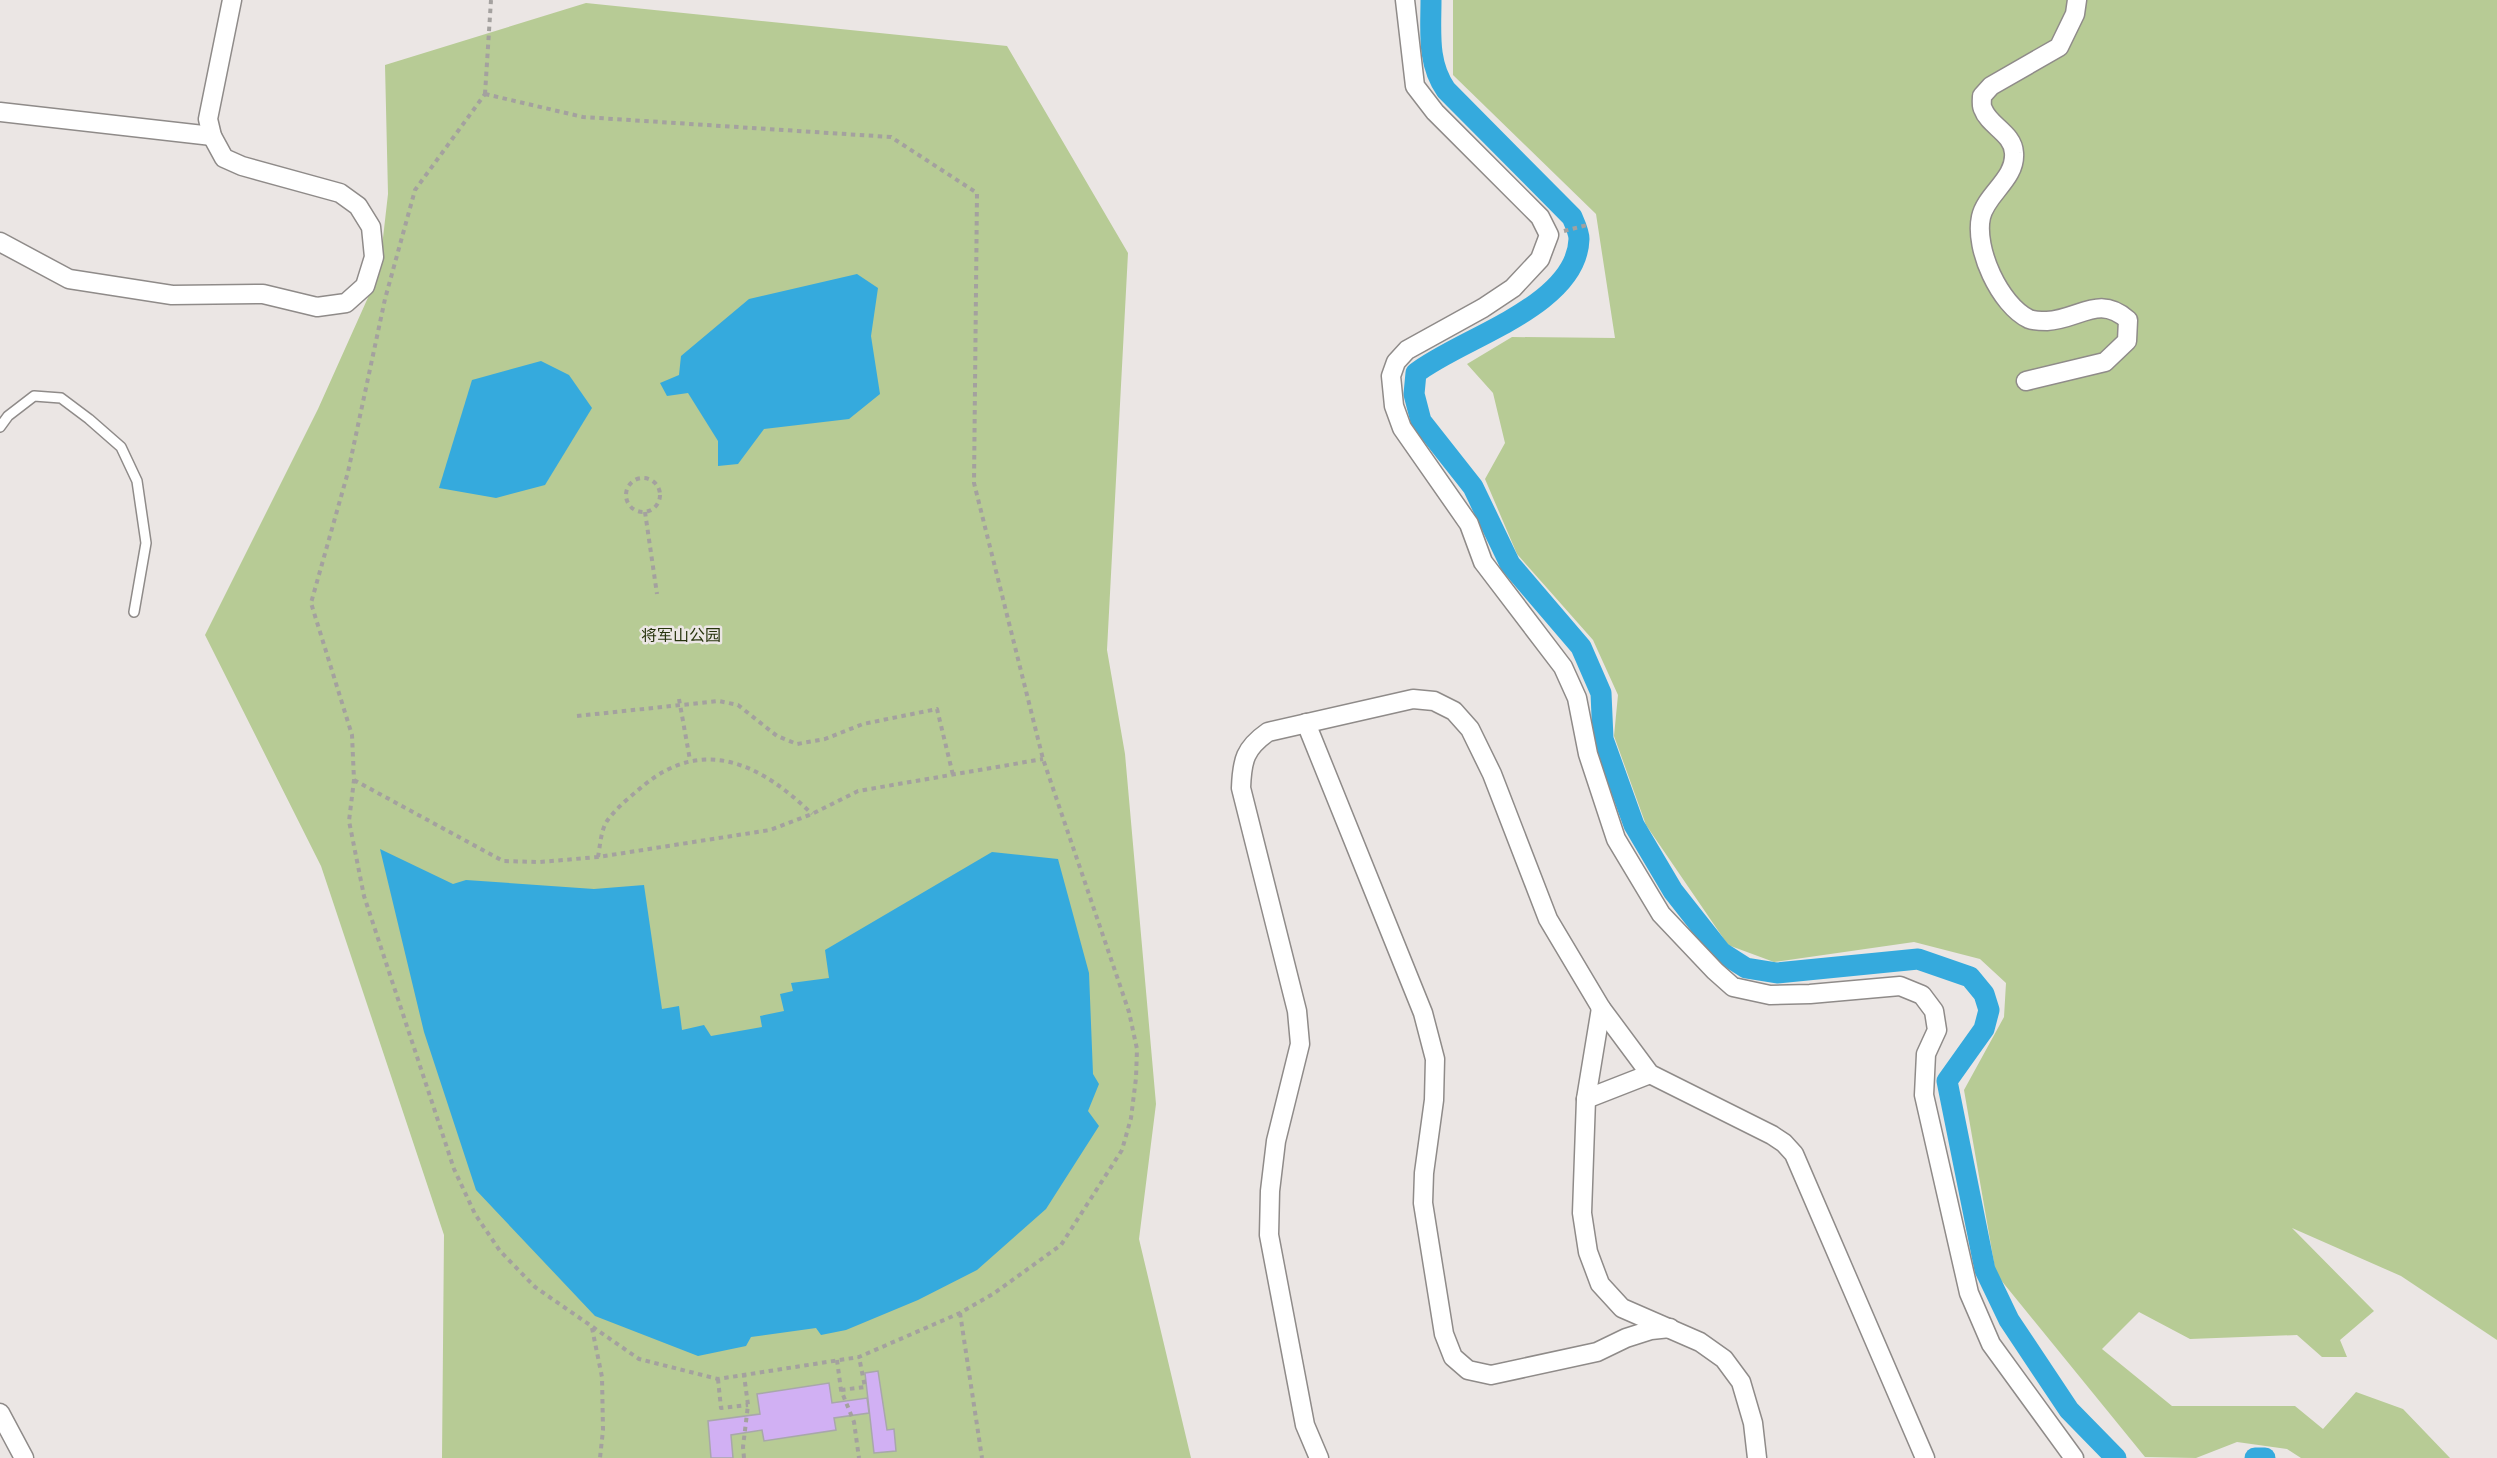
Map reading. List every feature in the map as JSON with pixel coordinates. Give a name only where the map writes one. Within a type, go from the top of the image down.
[{"type":"street","points":[[0,242],[69,279],[172,295],[263,294],[317,307],[346,303],[365,286],[374,257],[371,227],[358,206],[340,194],[242,166],[225,158],[212,136],[208,119],[232,0]]},
{"type":"street","points":[[1405,0],[1414,87],[1435,112],[1540,217],[1549,235],[1540,259],[1513,288],[1483,308],[1407,350],[1396,362],[1391,376],[1394,405],[1402,428],[1469,524],[1483,562],[1563,668],[1577,698],[1588,754],[1617,839],[1660,914],[1733,987],[1770,994],[1809,994],[1900,986],[1922,995],[1934,1011],[1937,1030],[1926,1054],[1924,1095],[1969,1293],[1991,1344],[2074,1458]]},
{"type":"street","points":[[2026,381],[2105,362],[2127,341],[2128,320],[2116,309],[2101,307],[2049,321],[2031,320],[2012,305],[1989,272],[1979,232],[1981,214],[2011,171],[2014,153],[2010,139],[1983,110],[1982,96],[1991,86],[2059,47],[2075,14],[2077,0]]},
{"type":"street","points":[[0,112],[212,136]]},
{"type":"street","points":[[1319,1458],[1305,1425],[1269,1235],[1270,1191],[1276,1141],[1300,1044],[1297,1011],[1241,788],[1242,764],[1253,743],[1268,732],[1413,699],[1434,701],[1454,711],[1470,729],[1492,774],[1548,919],[1601,1008],[1650,1074],[1772,1135],[1794,1154],[1925,1458]]},
{"type":"street","points":[[1306,723],[1423,1013],[1435,1059],[1434,1100],[1424,1173],[1423,1203],[1444,1334],[1453,1357],[1468,1370],[1491,1375],[1598,1352],[1651,1329],[1670,1328]]},
{"type":"street","points":[[1601,1008],[1586,1099],[1582,1213],[1588,1252],[1600,1284],[1622,1308],[1700,1342],[1724,1359],[1741,1382],[1753,1423],[1756,1458]]},
{"type":"street","points":[[1586,1099],[1650,1074]]},
{"type":"street","points":[[0,1413],[24,1458]]},
{"type":"lane","points":[[0,427],[8,416],[34,396],[61,398],[121,447],[137,481],[146,543],[134,612]]},
{"type":"path","points":[[484,94],[583,117],[891,137],[977,193],[975,483],[1043,759],[1129,1012],[1137,1049],[1131,1118],[1122,1150],[1061,1245],[993,1294],[960,1313],[859,1357],[718,1379],[639,1359],[535,1287],[500,1251],[475,1214],[454,1169],[364,896],[349,821],[354,780],[352,735],[311,603],[348,472],[385,299],[416,190],[484,94],[491,0]]},
{"type":"path","points":[[1564,231],[1587,225]]},
{"type":"path","points":[[639,479],[650,480],[659,492],[660,498],[655,507],[645,512],[634,510],[627,501],[627,490],[634,481],[639,479]]},
{"type":"path","points":[[645,512],[657,594]]},
{"type":"path","points":[[679,699],[690,760]]},
{"type":"path","points":[[577,716],[682,707],[719,701],[738,705],[777,736],[797,744],[825,740],[863,724],[937,709],[953,775]]},
{"type":"path","points":[[354,780],[503,861],[540,862],[598,856],[770,830],[812,814],[858,791],[1043,759]]},
{"type":"path","points":[[598,856],[606,823],[627,799],[656,775],[690,760],[728,761],[760,772],[788,791],[812,814]]},
{"type":"path","points":[[960,1313],[982,1458]]},
{"type":"path","points":[[591,1327],[602,1377],[603,1430],[600,1458]]},
{"type":"path","points":[[841,1390],[865,1387],[859,1357]]},
{"type":"path","points":[[837,1360],[841,1390],[854,1422],[859,1458]]},
{"type":"path","points":[[744,1375],[748,1405],[742,1447],[744,1458]]},
{"type":"path","points":[[718,1379],[721,1408],[748,1405]]},
{"type":"green space","points":[[1453,0],[2497,0],[2497,1340],[2401,1276],[2292,1228],[2374,1311],[2340,1340],[2347,1357],[2322,1357],[2297,1335],[2190,1339],[2139,1312],[2102,1349],[2172,1406],[2295,1406],[2323,1429],[2356,1392],[2403,1409],[2450,1458],[2301,1458],[2287,1449],[2237,1442],[2196,1458],[2145,1457],[1996,1274],[1964,1090],[2004,1017],[2006,983],[1980,959],[1914,942],[1774,962],[1728,945],[1646,825],[1614,736],[1618,695],[1593,640],[1517,554],[1485,479],[1505,443],[1493,393],[1467,364],[1512,337],[1615,338],[1596,214],[1453,75]]},
{"type":"green space","name":"将军山公园","points":[[586,3],[1007,46],[1128,253],[1107,650],[1125,754],[1156,1104],[1139,1239],[1191,1458],[442,1458],[444,1235],[321,866],[205,635],[318,409],[379,273],[388,194],[385,65]]},
{"type":"water","points":[[857,274],[878,288],[871,336],[880,394],[849,419],[764,429],[738,464],[718,466],[718,441],[688,393],[667,396],[660,383],[679,375],[681,356],[749,299]]},
{"type":"water","points":[[541,361],[569,375],[592,408],[545,485],[496,498],[439,488],[472,380]]},
{"type":"water","points":[[380,849],[453,884],[466,880],[594,889],[644,885],[662,1009],[679,1006],[682,1030],[704,1025],[711,1036],[762,1027],[760,1016],[784,1011],[780,994],[793,991],[791,983],[829,978],[825,950],[992,852],[1058,859],[1089,973],[1093,1074],[1099,1084],[1088,1111],[1099,1126],[1046,1209],[977,1270],[918,1300],[846,1330],[821,1335],[816,1328],[751,1337],[746,1346],[698,1356],[595,1316],[476,1190],[424,1032]]},
{"type":"building","points":[[878,1371],[887,1430],[894,1429],[896,1451],[874,1453],[865,1373]]},
{"type":"building","points":[[829,1383],[832,1403],[867,1398],[869,1413],[834,1418],[836,1430],[764,1441],[762,1430],[731,1435],[733,1458],[711,1458],[708,1421],[760,1414],[757,1394]]},
{"type":"waterway","points":[[1431,0],[1431,47],[1436,69],[1446,90],[1572,217],[1579,239],[1573,263],[1559,284],[1538,302],[1416,373],[1414,394],[1421,421],[1473,487],[1510,564],[1581,647],[1601,693],[1603,739],[1634,825],[1673,891],[1721,952],[1746,968],[1777,973],[1918,959],[1970,977],[1984,994],[1989,1010],[1984,1029],[1947,1081],[1985,1270],[2009,1320],[2069,1410],[2116,1458]]},
{"type":"waterway","points":[[2255,1458],[2265,1458]]}]
